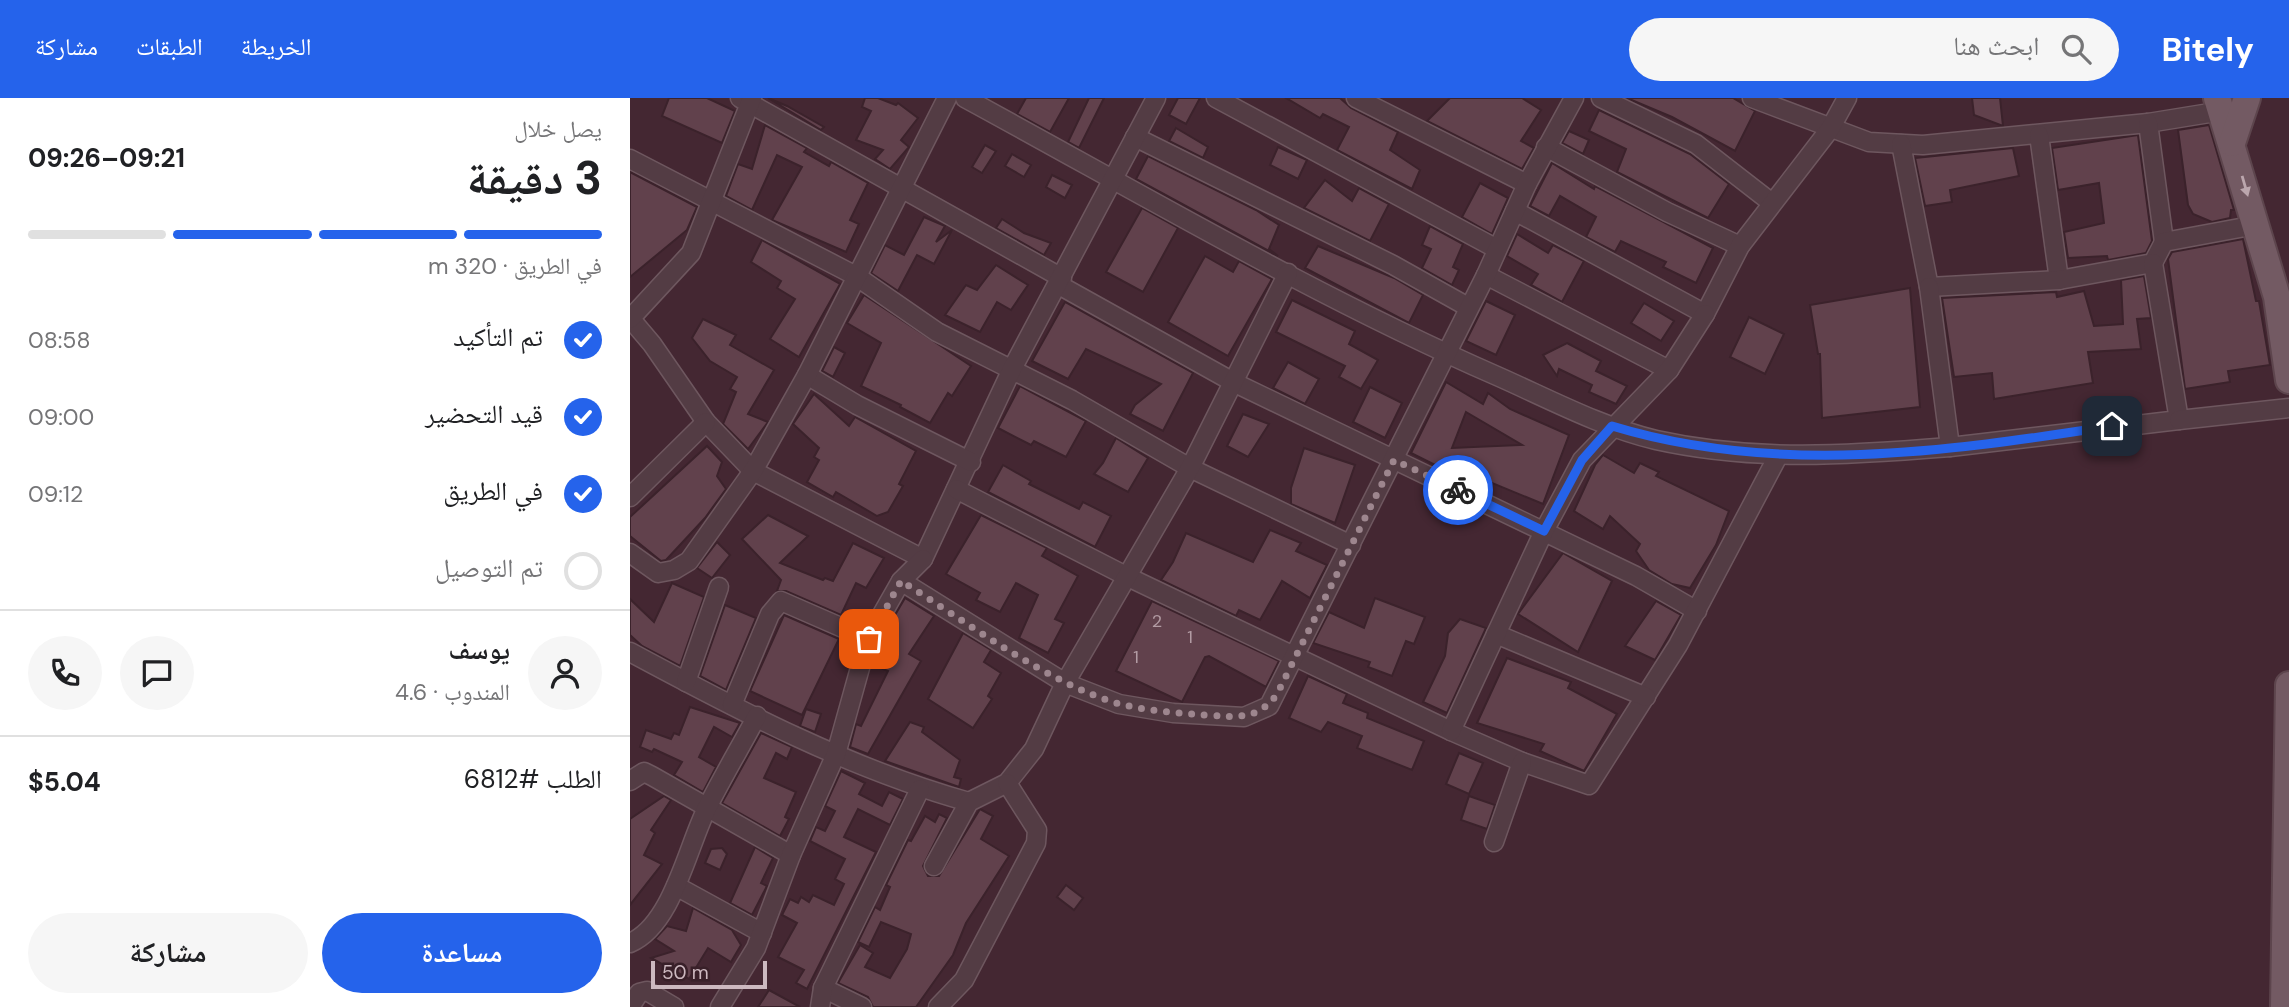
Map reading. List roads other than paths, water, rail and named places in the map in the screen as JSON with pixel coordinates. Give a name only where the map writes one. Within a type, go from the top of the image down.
[{"type":"main road","points":[[2232,143],[2247,98]]},
{"type":"main road","points":[[2219,104],[2277,297],[2289,380]]},
{"type":"main road","points":[[2284,1007],[2289,685]]},
{"type":"street","points":[[630,553],[658,573],[674,570],[689,561],[753,471],[807,375],[947,98]]},
{"type":"street","points":[[965,98],[1288,273],[1446,354],[1612,426],[1656,440],[1778,456],[1827,456],[1950,447],[2289,408]]},
{"type":"street","points":[[720,1007],[762,933],[791,855],[836,754],[869,639],[901,581],[923,559],[971,462],[1012,369],[1156,98]]},
{"type":"street","points":[[1216,98],[1497,249]]},
{"type":"street","points":[[1356,98],[1527,184]]},
{"type":"street","points":[[901,581],[1065,683],[1119,704],[1173,713],[1244,717],[1269,706],[1486,275],[1527,184],[1574,98]]},
{"type":"street","points":[[1601,98],[1696,144],[1772,203]]},
{"type":"street","points":[[1752,98],[1869,142],[1902,144],[2039,135],[2148,123],[2219,104]]},
{"type":"street","points":[[1451,731],[1544,531],[1582,460],[1669,370],[1705,314],[1740,246],[1830,129],[1846,98]]},
{"type":"street","points":[[923,559],[753,471],[706,422],[652,344],[630,319],[691,253],[747,99],[1235,383],[1636,576],[1697,611]]},
{"type":"street","points":[[2148,123],[2164,242],[2153,263],[2179,420]]},
{"type":"street","points":[[2039,135],[2059,280]]},
{"type":"street","points":[[1135,137],[1393,265],[1468,307]]},
{"type":"street","points":[[1902,144],[1929,287],[1950,447]]},
{"type":"street","points":[[1546,147],[1667,212],[1740,246]]},
{"type":"street","points":[[630,159],[856,276],[937,332],[1012,369],[1190,468],[1352,545]]},
{"type":"street","points":[[1515,211],[1705,314]]},
{"type":"street","points":[[2164,242],[2256,225]]},
{"type":"street","points":[[1929,287],[2059,280],[2153,263]]},
{"type":"street","points":[[934,866],[969,802],[1007,783],[1034,749],[1065,683],[1190,468],[1288,273]]},
{"type":"street","points":[[1486,275],[1669,370]]},
{"type":"street","points":[[807,375],[857,405],[971,462]]},
{"type":"street","points":[[630,497],[706,422]]},
{"type":"street","points":[[956,489],[1128,577],[1451,731],[1522,762],[1589,785],[1697,611],[1778,456]]},
{"type":"street","points":[[686,682],[719,587]]},
{"type":"street","points":[[732,705],[770,614],[781,601],[869,639]]},
{"type":"street","points":[[1496,634],[1646,697]]},
{"type":"street","points":[[630,652],[732,705],[836,754],[920,789],[969,802]]},
{"type":"street","points":[[630,943],[649,931],[676,886],[706,808],[757,716]]},
{"type":"street","points":[[1494,842],[1522,762]]},
{"type":"street","points":[[630,781],[644,772],[791,855]]},
{"type":"street","points":[[938,1007],[964,980],[1036,843],[1037,830],[1007,783]]},
{"type":"street","points":[[820,1007],[823,988],[920,789]]},
{"type":"street","points":[[676,886],[762,933]]},
{"type":"street","points":[[823,988],[862,1007]]},
{"type":"street","points":[[631,1007],[639,993],[647,991],[674,1007]]}]
